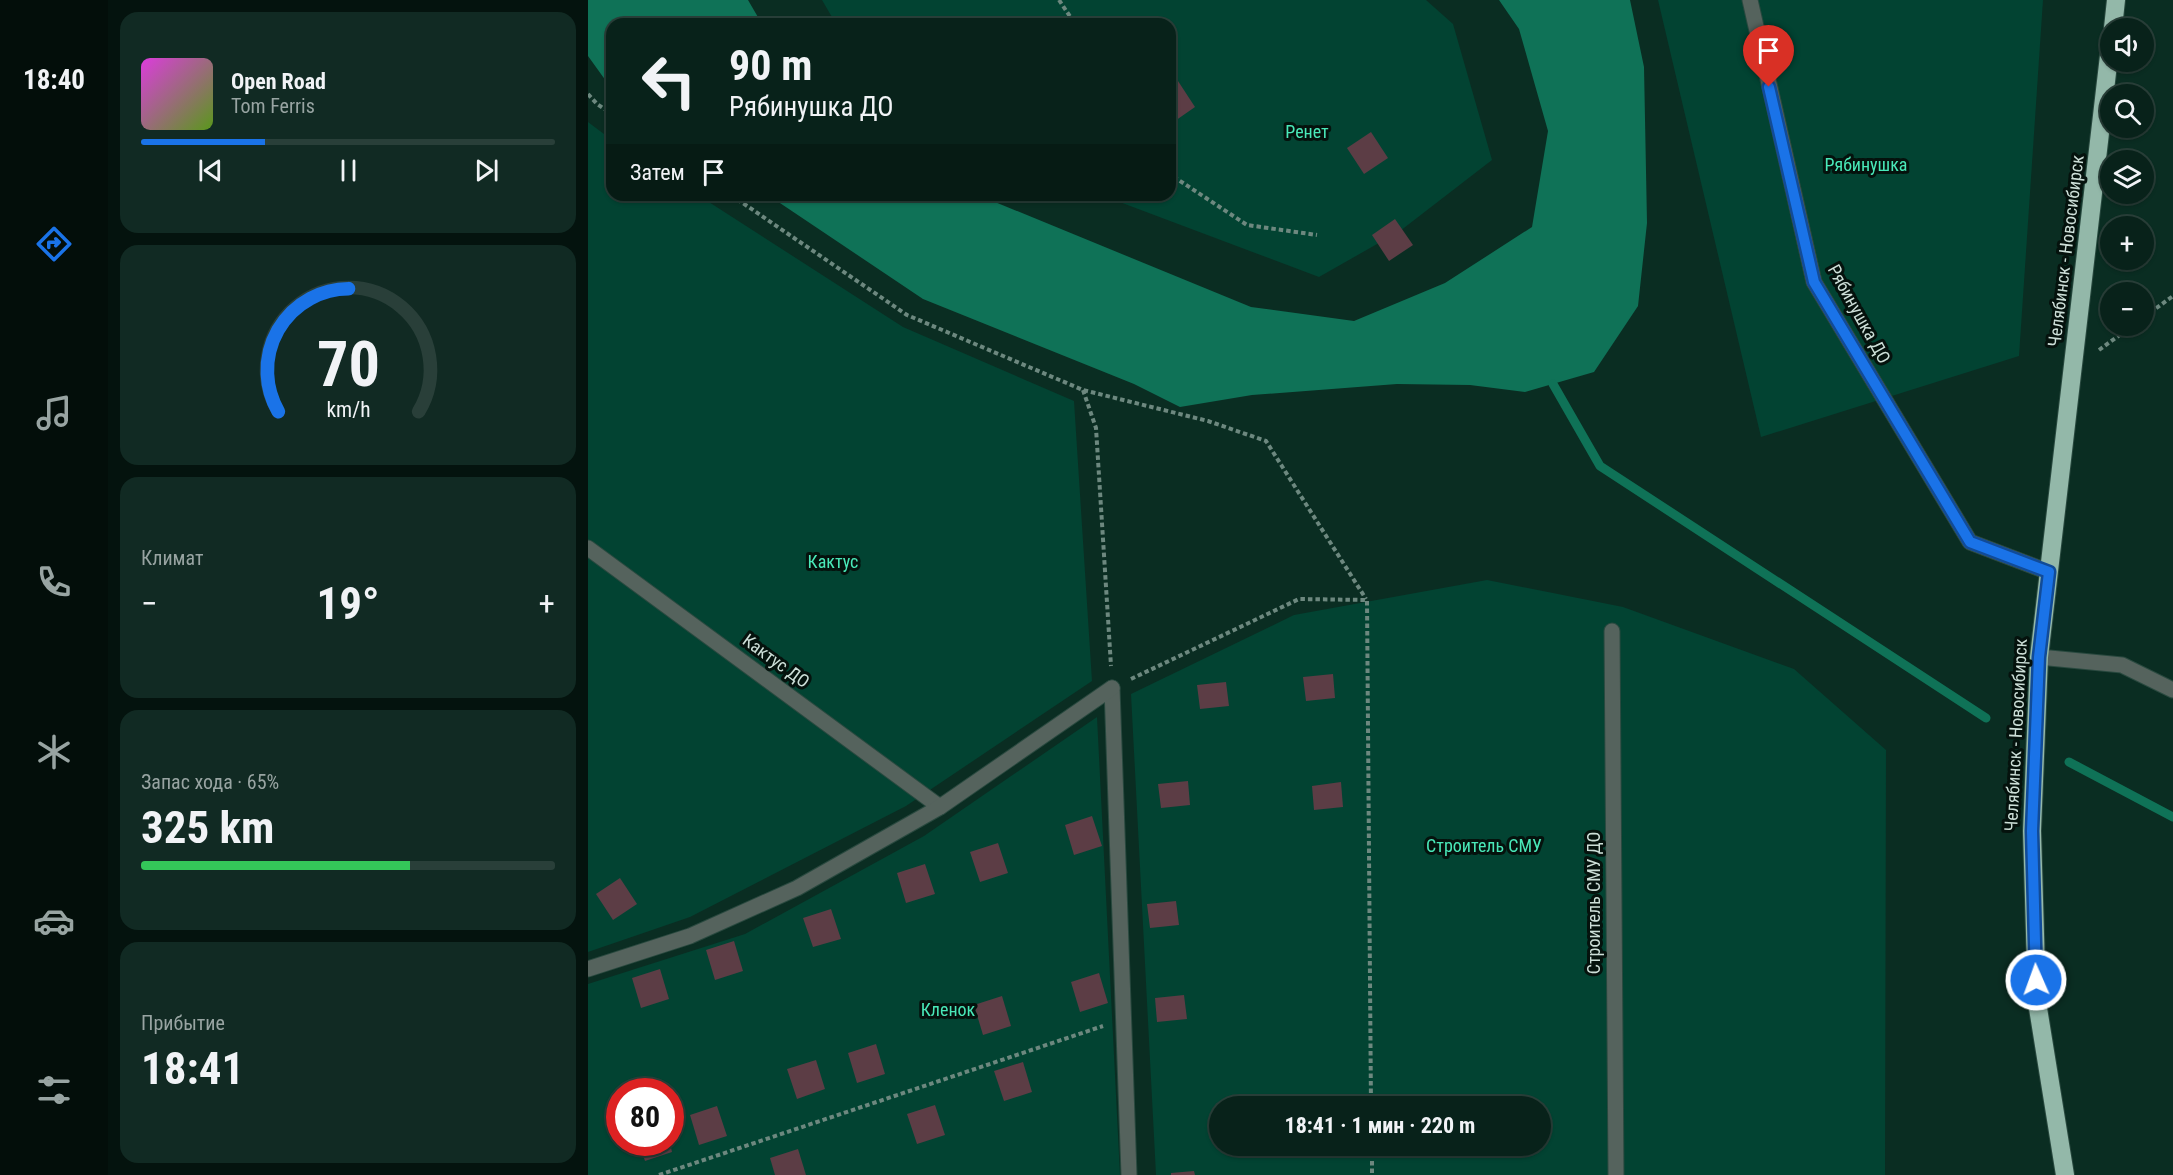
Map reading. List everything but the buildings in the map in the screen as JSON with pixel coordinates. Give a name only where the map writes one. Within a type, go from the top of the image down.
[{"type":"highway","points":[[2114,18],[2116,0]]},
{"type":"highway","name":"Челябинск - Новосибирск","points":[[2065,1175],[2037,1002],[2032,831],[2039,657],[2107,72]]},
{"type":"street","name":"Рябинушка ДО","points":[[1750,0],[1814,282],[1970,542],[2049,572]]},
{"type":"street","name":"Кактус ДО","points":[[588,548],[940,807]]},
{"type":"street","name":"Строитель СМУ ДО","points":[[1612,631],[1616,1175]]},
{"type":"street","points":[[2039,657],[2122,665],[2173,690]]},
{"type":"street","points":[[588,969],[690,936],[786,893],[940,807],[1112,688]]},
{"type":"street","points":[[1112,688],[1129,1175]]},
{"type":"path","points":[[1059,0],[1071,18]]},
{"type":"path","points":[[588,94],[606,110]]},
{"type":"path","points":[[1176,178],[1247,225],[1317,234]]},
{"type":"path","points":[[740,201],[907,315],[1083,390],[1208,421],[1266,441],[1367,600],[1371,1096]]},
{"type":"path","points":[[2154,310],[2173,296]]},
{"type":"path","points":[[2073,369],[2118,336]]},
{"type":"path","points":[[1083,390],[1096,428],[1112,688],[1299,599],[1367,600]]},
{"type":"path","points":[[658,1175],[1123,1019]]},
{"type":"path","points":[[1372,1156],[1372,1175]]},
{"type":"green space","name":"Ренет","points":[[822,0],[1426,0],[1453,24],[1492,160],[1400,231],[1319,277],[1117,201],[1176,201],[1176,18],[832,18]]},
{"type":"green space","name":"Рябинушка","points":[[1658,0],[2043,0],[2019,356],[1761,437]]},
{"type":"green space","name":"Кактус","points":[[588,122],[606,136],[606,201],[707,201],[903,327],[1074,401],[1092,681],[906,806],[690,917],[588,952]]},
{"type":"green space","name":"Строитель СМУ","points":[[1487,580],[1623,607],[1794,669],[1886,750],[1885,1175],[1156,1175],[1131,694],[1294,615]]},
{"type":"green space","name":"Кленок","points":[[1097,717],[1120,1175],[588,1175],[588,984],[745,934],[924,836]]},
{"type":"shaded area","points":[[588,0],[748,0],[758,18],[606,18],[606,81],[588,56]]},
{"type":"shaded area","points":[[1499,0],[1630,0],[1644,67],[1647,223],[1638,306],[1594,372],[1525,392],[1470,385],[1397,384],[1252,395],[1180,407],[1134,384],[923,299],[777,201],[993,201],[1251,307],[1354,321],[1445,283],[1532,227],[1548,131],[1519,29]]},
{"type":"waterway","points":[[1553,384],[1600,466],[1986,718]]},
{"type":"waterway","points":[[2069,762],[2173,817]]},
{"type":"route","points":[[1769,87],[1814,282],[1970,542],[2049,572],[2039,657],[2032,831],[2036,980]]}]
